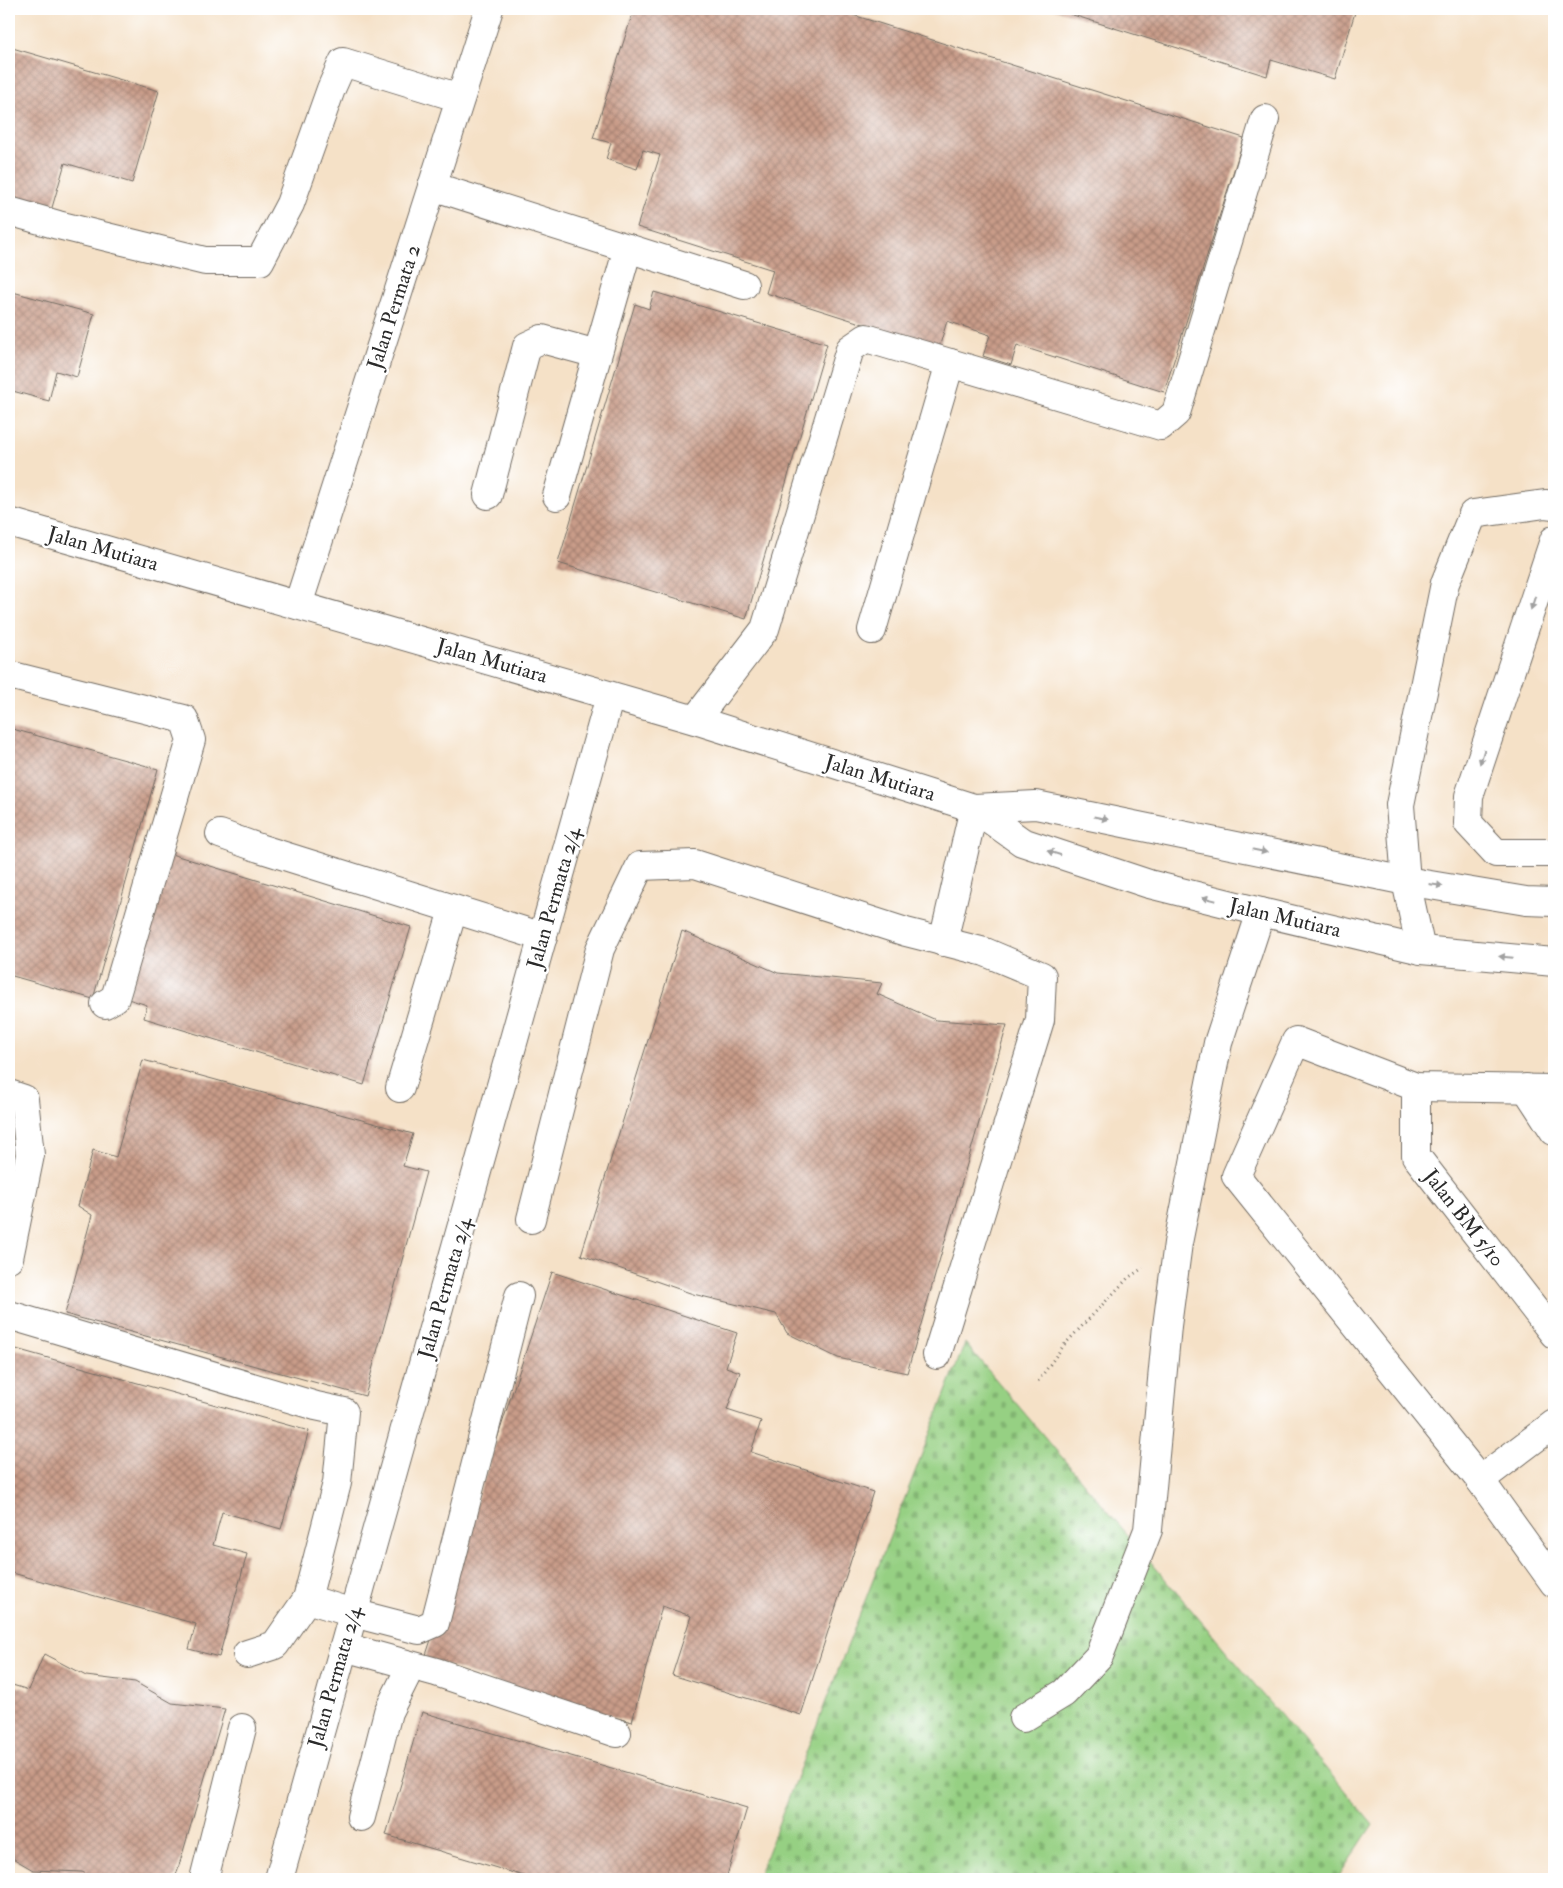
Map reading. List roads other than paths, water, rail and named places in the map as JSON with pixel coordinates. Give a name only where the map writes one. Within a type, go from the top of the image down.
[{"type":"street","name":"Jalan Permata 2","points":[[298,605],[489,9]]},
{"type":"street","points":[[9,211],[205,261],[260,261],[290,204],[331,89],[343,62],[460,98]]},
{"type":"street","points":[[695,720],[765,629],[850,348],[866,338],[1160,426],[1176,413],[1265,119]]},
{"type":"street","points":[[432,186],[744,285]]},
{"type":"street","points":[[557,496],[628,248]]},
{"type":"street","points":[[488,495],[528,346],[542,339],[598,354]]},
{"type":"street","points":[[872,630],[950,363]]},
{"type":"street","points":[[1421,950],[1406,881],[1400,805],[1445,583],[1473,514],[1545,504],[1554,505]]},
{"type":"street","name":"Jalan Mutiara","points":[[9,522],[695,720],[974,808],[1022,842],[1149,884],[1421,950],[1554,962]]},
{"type":"street","points":[[1554,540],[1469,796],[1468,823],[1496,853],[1554,853]]},
{"type":"street","points":[[9,675],[184,719],[191,740],[115,998],[105,1004]]},
{"type":"street","name":"Jalan Permata 2/4","points":[[279,1879],[610,696]]},
{"type":"street","points":[[943,942],[974,808],[1036,805],[1406,881],[1526,901],[1554,902]]},
{"type":"street","points":[[220,834],[453,910],[543,937]]},
{"type":"street","points":[[531,1219],[600,949],[640,866],[695,864],[906,932],[985,952],[1042,976],[1040,1020],[937,1356]]},
{"type":"street","points":[[400,1088],[453,910]]},
{"type":"street","points":[[1023,1718],[1064,1693],[1100,1656],[1148,1530],[1166,1326],[1178,1243],[1218,1043],[1261,912]]},
{"type":"street","points":[[1554,1089],[1416,1087],[1296,1041],[1236,1176],[1480,1480],[1554,1583]]},
{"type":"street","name":"Jalan BM 5/10","points":[[1416,1087],[1416,1156],[1554,1334]]},
{"type":"street","points":[[1526,1088],[1554,1131]]},
{"type":"street","points":[[9,1094],[24,1099],[30,1155],[9,1258]]},
{"type":"street","points":[[307,1599],[419,1630],[435,1623],[519,1296]]},
{"type":"street","points":[[9,1315],[316,1406],[344,1412],[337,1483],[307,1599],[275,1646],[247,1654]]},
{"type":"street","points":[[1480,1480],[1554,1424]]},
{"type":"street","points":[[344,1647],[436,1672],[617,1732]]},
{"type":"street","points":[[360,1817],[388,1712],[411,1666]]},
{"type":"street","points":[[204,1879],[242,1728]]}]
